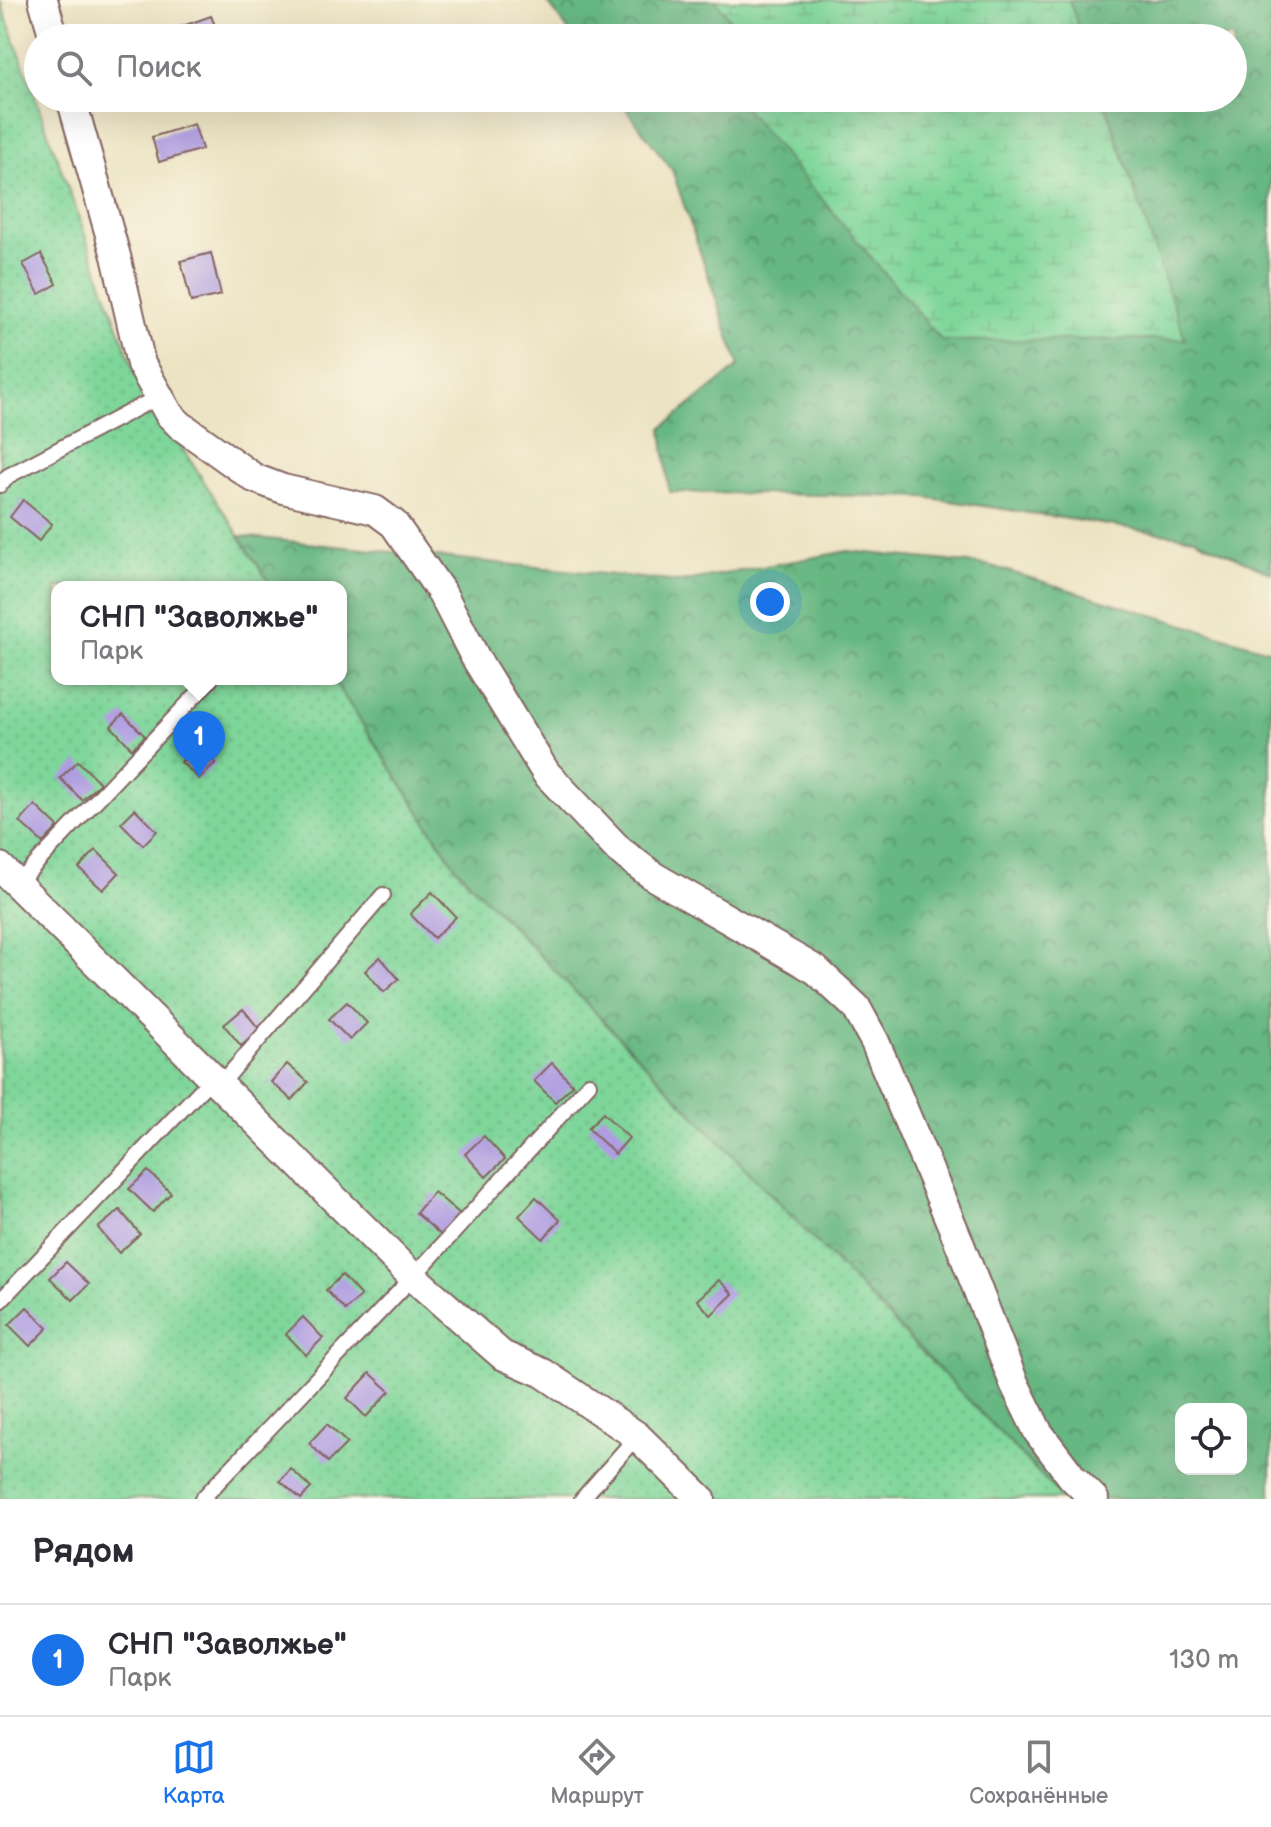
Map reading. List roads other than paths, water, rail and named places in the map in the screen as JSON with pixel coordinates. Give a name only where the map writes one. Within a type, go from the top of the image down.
[{"type":"street","points":[[43,0],[50,24]]},
{"type":"street","points":[[75,112],[116,256],[141,364],[169,414],[254,478],[283,489],[375,510],[394,524],[442,593],[475,657],[546,773],[619,850],[653,876],[816,970],[856,1007],[875,1042],[1014,1383],[1038,1432],[1072,1477],[1094,1499]]},
{"type":"street","points":[[5,874],[217,1080],[413,1277],[502,1355],[543,1373],[637,1436],[701,1499]]},
{"type":"lane","points":[[0,485],[8,476],[160,396]]},
{"type":"lane","points":[[5,874],[205,685]]},
{"type":"lane","points":[[0,1301],[217,1080],[383,895]]},
{"type":"lane","points":[[202,1499],[413,1277],[589,1084]]},
{"type":"lane","points":[[582,1499],[637,1436]]},
{"type":"place","name":"СНП \"Заволжье\"","points":[[199,777]]}]
